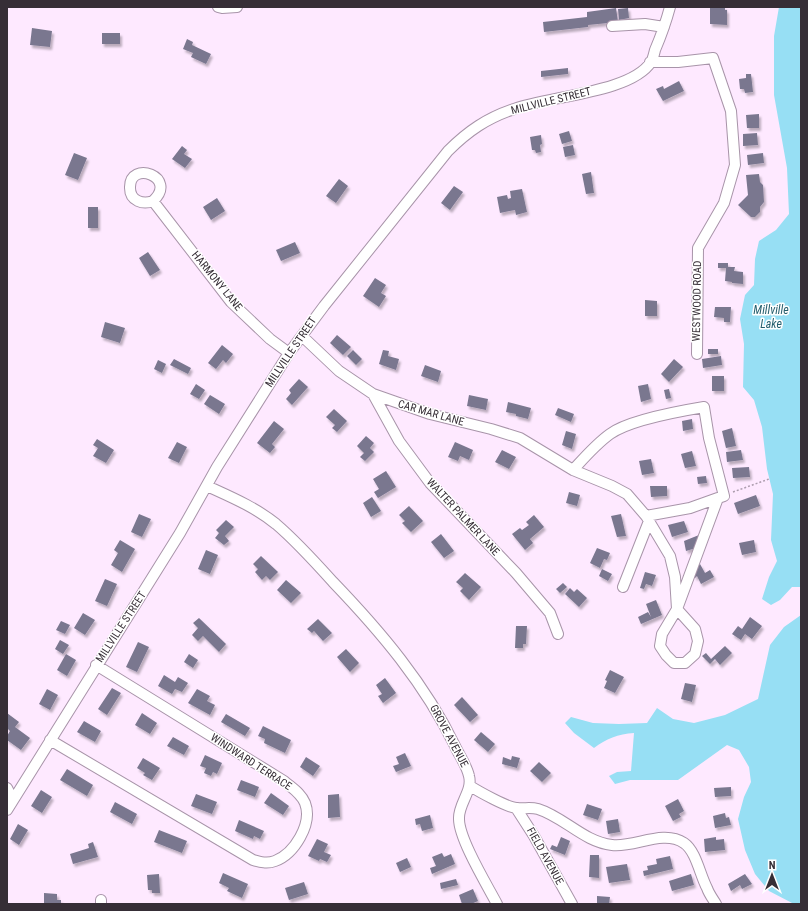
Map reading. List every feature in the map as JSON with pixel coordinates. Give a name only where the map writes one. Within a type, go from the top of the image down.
[{"type":"street","points":[[218,7],[237,7]]},
{"type":"street","name":"MILLVILLE STREET","points":[[7,810],[96,665],[176,540],[251,412],[289,353],[324,306],[448,151],[462,137],[487,120],[515,108],[616,85],[635,76],[650,62],[670,7]]},
{"type":"street","points":[[612,26],[646,24],[664,27]]},
{"type":"street","name":"WESTWOOD ROAD","points":[[650,62],[678,62],[713,58],[731,111],[735,165],[724,203],[698,248],[697,354]]},
{"type":"street","name":"HARMONY LANE","points":[[153,201],[231,302],[270,339],[289,353]]},
{"type":"street","name":"CAR MAR LANE","points":[[302,336],[339,371],[372,394],[424,412],[520,438],[573,470],[612,486],[627,494],[648,518],[670,556],[675,576],[677,608]]},
{"type":"street","name":"WALTER PALMER LANE","points":[[372,394],[399,441],[430,483],[516,573],[550,613],[558,634]]},
{"type":"street","points":[[573,470],[587,454],[611,433],[629,424],[680,411],[704,407],[721,497],[677,608],[662,634],[660,646],[674,663],[685,664],[695,654],[698,641],[694,629],[677,608]]},
{"type":"street","name":"GROVE AVENUE","points":[[207,486],[242,502],[276,524],[306,553],[384,636],[415,678],[436,710],[469,776],[470,786]]},
{"type":"street","points":[[623,587],[648,518],[690,508],[721,497]]},
{"type":"street","name":"WINDWARD TERRACE","points":[[50,740],[253,860],[263,863],[274,862],[283,857],[297,842],[306,824],[307,813],[305,803],[300,794],[284,781],[96,665]]},
{"type":"street","points":[[497,904],[472,857],[460,829],[458,819],[462,802],[470,786],[479,792],[516,808],[528,807],[559,819],[592,840],[612,845],[652,839],[673,839],[683,842],[691,849],[707,888],[716,904]]},
{"type":"street","points":[[7,788],[13,800]]},
{"type":"street","name":"FIELD AVENUE","points":[[516,808],[534,836],[572,904]]},
{"type":"path","points":[[721,497],[769,479]]},
{"type":"water","name":"Millville Lake","points":[[779,7],[801,7],[801,587],[792,587],[780,600],[771,605],[762,599],[769,577],[777,561],[771,540],[773,494],[767,469],[762,427],[754,400],[743,387],[744,344],[740,319],[745,295],[754,285],[755,259],[759,241],[776,230],[789,214],[787,168],[774,95],[774,36]]},
{"type":"water","points":[[801,615],[801,904],[794,904],[769,891],[755,874],[745,850],[738,819],[744,797],[751,782],[749,767],[739,750],[727,745],[678,780],[630,780],[615,784],[609,776],[617,772],[631,771],[634,733],[623,734],[612,738],[594,748],[574,733],[565,723],[571,717],[593,723],[647,723],[657,708],[673,719],[694,723],[725,715],[758,699],[770,645],[784,627]]},
{"type":"building","points":[[710,7],[725,7],[725,10],[727,10],[727,25],[710,24]]},
{"type":"building","points":[[616,8],[618,22],[544,32],[543,22],[587,17],[587,12]]},
{"type":"building","points":[[628,8],[629,18],[619,20],[618,9]]},
{"type":"building","points":[[32,28],[52,31],[50,47],[30,45]]},
{"type":"building","points":[[102,33],[120,33],[120,44],[102,44]]},
{"type":"building","points":[[187,39],[193,42],[192,45],[211,54],[206,64],[191,57],[193,53],[183,49]]},
{"type":"building","points":[[568,68],[568,74],[541,77],[541,71]]},
{"type":"building","points":[[746,74],[751,74],[753,92],[745,93],[744,89],[740,89],[739,79],[746,78]]},
{"type":"building","points":[[679,81],[684,91],[663,101],[656,89],[663,86],[664,89]]},
{"type":"building","points":[[759,114],[759,128],[747,128],[746,115]]},
{"type":"building","points":[[569,131],[572,141],[562,144],[559,134]]},
{"type":"building","points":[[757,133],[758,145],[743,146],[743,134]]},
{"type":"building","points":[[541,135],[541,152],[536,153],[535,150],[532,150],[530,137]]},
{"type":"building","points":[[573,145],[575,155],[565,157],[563,147]]},
{"type":"building","points":[[182,146],[187,150],[184,154],[192,159],[185,168],[172,159]]},
{"type":"building","points":[[74,153],[87,158],[78,180],[65,175]]},
{"type":"building","points":[[763,153],[764,163],[748,165],[747,155]]},
{"type":"building","points":[[591,172],[594,193],[586,194],[582,174]]},
{"type":"building","points":[[759,174],[760,182],[763,185],[764,202],[760,207],[760,212],[755,217],[751,217],[738,205],[748,195],[746,175]]},
{"type":"building","points":[[339,179],[348,186],[336,203],[326,196]]},
{"type":"building","points":[[454,186],[463,192],[450,210],[441,203]]},
{"type":"building","points":[[522,189],[527,212],[516,215],[515,210],[500,213],[497,197],[507,195],[508,199],[511,198],[510,191]]},
{"type":"building","points":[[217,198],[225,211],[211,220],[203,207]]},
{"type":"building","points":[[88,207],[98,207],[98,228],[88,228]]},
{"type":"building","points":[[295,242],[300,253],[281,261],[276,250]]},
{"type":"building","points":[[148,252],[160,270],[150,276],[139,258]]},
{"type":"building","points":[[718,263],[728,263],[728,267],[735,267],[734,271],[743,272],[743,284],[725,281],[726,268],[718,268]]},
{"type":"building","points":[[375,278],[386,285],[381,293],[386,296],[379,307],[363,296]]},
{"type":"building","points":[[645,300],[657,301],[657,316],[645,316]]},
{"type":"building","points":[[715,307],[731,307],[730,322],[724,322],[724,318],[714,317]]},
{"type":"building","points":[[105,322],[125,328],[120,343],[101,337]]},
{"type":"building","points":[[337,335],[351,347],[343,355],[330,343]]},
{"type":"building","points":[[222,345],[233,354],[226,363],[223,360],[216,369],[208,363]]},
{"type":"building","points":[[708,349],[718,349],[718,354],[708,354]]},
{"type":"building","points":[[353,350],[362,359],[356,365],[347,356]]},
{"type":"building","points":[[383,350],[389,351],[388,356],[399,359],[396,370],[379,364]]},
{"type":"building","points":[[721,356],[722,365],[703,368],[702,359]]},
{"type":"building","points":[[174,359],[191,368],[188,374],[170,365]]},
{"type":"building","points":[[674,359],[683,367],[669,382],[661,374]]},
{"type":"building","points":[[158,360],[166,364],[162,373],[154,369]]},
{"type":"building","points":[[425,365],[441,371],[438,382],[421,376]]},
{"type":"building","points":[[712,376],[724,376],[724,391],[712,391]]},
{"type":"building","points":[[299,379],[308,387],[292,405],[286,399],[291,393],[289,390]]},
{"type":"building","points":[[196,384],[205,390],[199,399],[190,394]]},
{"type":"building","points":[[648,384],[651,399],[641,402],[638,386]]},
{"type":"building","points":[[669,389],[671,398],[666,399],[664,390]]},
{"type":"building","points":[[210,395],[225,404],[219,414],[204,404]]},
{"type":"building","points":[[469,395],[488,399],[486,410],[467,406]]},
{"type":"building","points":[[508,402],[531,408],[528,419],[506,412]]},
{"type":"building","points":[[558,408],[574,414],[571,422],[555,415]]},
{"type":"building","points":[[334,409],[347,421],[337,432],[332,428],[335,425],[326,417]]},
{"type":"building","points":[[692,419],[693,429],[683,431],[682,421]]},
{"type":"building","points":[[274,421],[284,429],[272,444],[275,447],[270,453],[257,443]]},
{"type":"building","points":[[732,428],[736,446],[726,448],[722,431]]},
{"type":"building","points":[[566,431],[576,434],[572,449],[562,445]]},
{"type":"building","points":[[366,436],[374,443],[370,448],[374,452],[365,461],[360,457],[364,453],[357,446]]},
{"type":"building","points":[[97,439],[114,450],[106,463],[93,456],[98,448],[93,445]]},
{"type":"building","points":[[177,442],[187,447],[179,463],[168,458]]},
{"type":"building","points":[[455,442],[473,450],[469,460],[460,456],[458,461],[448,457]]},
{"type":"building","points":[[502,450],[516,457],[509,469],[495,462]]},
{"type":"building","points":[[741,450],[743,460],[727,462],[726,452]]},
{"type":"building","points":[[692,451],[696,466],[685,468],[681,454]]},
{"type":"building","points":[[651,459],[654,473],[642,475],[639,461]]},
{"type":"building","points":[[749,467],[750,477],[733,478],[732,468]]},
{"type":"building","points":[[386,471],[396,487],[378,498],[374,492],[379,489],[373,479]]},
{"type":"building","points":[[706,476],[707,483],[698,484],[697,477]]},
{"type":"building","points":[[650,486],[667,486],[667,496],[651,497]]},
{"type":"building","points":[[569,492],[580,495],[577,506],[566,503]]},
{"type":"building","points":[[756,495],[760,506],[738,514],[734,503]]},
{"type":"building","points":[[372,497],[381,511],[371,517],[363,503]]},
{"type":"building","points":[[409,506],[423,521],[411,532],[402,523],[405,521],[399,515]]},
{"type":"building","points":[[139,514],[151,519],[142,537],[131,532]]},
{"type":"building","points":[[621,514],[626,536],[617,537],[611,516]]},
{"type":"building","points":[[534,515],[544,527],[530,539],[533,543],[525,550],[512,534],[520,528],[522,530],[529,525],[526,522]]},
{"type":"building","points":[[226,520],[234,527],[225,536],[229,541],[224,545],[215,538],[219,533],[216,530]]},
{"type":"building","points":[[684,521],[688,532],[672,537],[668,525]]},
{"type":"building","points":[[441,534],[454,551],[444,558],[431,542]]},
{"type":"building","points":[[699,535],[699,547],[686,551],[684,541]]},
{"type":"building","points":[[120,540],[135,549],[122,572],[111,565],[118,553],[114,550]]},
{"type":"building","points":[[754,540],[756,552],[742,555],[739,543]]},
{"type":"building","points":[[597,548],[610,553],[607,560],[604,559],[600,568],[590,563]]},
{"type":"building","points":[[206,550],[218,555],[210,574],[198,569]]},
{"type":"building","points":[[261,556],[278,572],[270,580],[266,576],[262,580],[255,572],[258,569],[253,564]]},
{"type":"building","points":[[700,564],[705,573],[710,570],[714,577],[701,584],[697,576],[695,578],[693,570]]},
{"type":"building","points":[[602,569],[612,574],[608,581],[599,576]]},
{"type":"building","points":[[645,572],[656,575],[652,586],[646,584],[644,589],[640,588]]},
{"type":"building","points":[[465,573],[481,587],[469,600],[460,591],[463,588],[456,582]]},
{"type":"building","points":[[105,579],[117,584],[107,606],[95,601]]},
{"type":"building","points":[[286,580],[301,593],[291,603],[277,590]]},
{"type":"building","points":[[563,583],[567,587],[560,593],[556,589]]},
{"type":"building","points":[[570,588],[574,592],[577,589],[587,598],[579,607],[565,594]]},
{"type":"building","points":[[656,600],[662,615],[641,624],[638,617],[648,612],[651,617],[646,604]]},
{"type":"building","points":[[83,613],[95,620],[85,635],[74,628]]},
{"type":"building","points":[[750,617],[762,626],[752,639],[745,634],[741,640],[732,634],[738,626],[742,629]]},
{"type":"building","points":[[199,618],[226,644],[219,652],[203,636],[198,641],[192,635],[198,628],[193,623]]},
{"type":"building","points":[[318,619],[332,633],[323,641],[314,631],[312,633],[307,629]]},
{"type":"building","points":[[61,621],[70,625],[65,634],[56,630]]},
{"type":"building","points":[[516,626],[527,626],[526,644],[523,644],[523,648],[515,648]]},
{"type":"building","points":[[60,640],[69,645],[63,654],[55,649]]},
{"type":"building","points":[[138,642],[149,647],[137,672],[126,667]]},
{"type":"building","points":[[725,646],[732,653],[720,665],[715,659],[710,664],[702,656],[706,653],[711,659]]},
{"type":"building","points":[[346,649],[359,663],[350,672],[337,657]]},
{"type":"building","points":[[66,654],[76,660],[67,676],[57,670]]},
{"type":"building","points":[[189,654],[198,660],[193,668],[184,662]]},
{"type":"building","points":[[610,670],[624,677],[615,693],[604,688],[607,681],[605,680]]},
{"type":"building","points":[[164,675],[175,682],[178,677],[188,683],[182,692],[175,689],[172,694],[158,686]]},
{"type":"building","points":[[385,678],[396,693],[383,703],[378,696],[382,694],[376,685]]},
{"type":"building","points":[[685,683],[696,685],[692,702],[681,699]]},
{"type":"building","points":[[112,688],[121,693],[107,715],[98,709]]},
{"type":"building","points":[[47,689],[58,695],[50,710],[39,704]]},
{"type":"building","points":[[197,689],[210,696],[207,701],[215,705],[210,715],[188,703]]},
{"type":"building","points":[[462,697],[478,715],[470,722],[454,705]]},
{"type":"building","points":[[7,713],[19,722],[15,727],[30,738],[21,750],[7,740],[7,736],[10,731],[7,728]]},
{"type":"building","points":[[142,713],[157,723],[150,734],[135,725]]},
{"type":"building","points":[[226,714],[250,728],[245,736],[221,722]]},
{"type":"building","points":[[84,721],[101,731],[95,742],[77,732]]},
{"type":"building","points":[[263,726],[291,740],[285,753],[264,743],[265,739],[258,736]]},
{"type":"building","points":[[481,732],[495,744],[488,752],[474,740]]},
{"type":"building","points":[[173,737],[189,746],[184,755],[167,746]]},
{"type":"building","points":[[405,753],[411,766],[396,772],[393,766],[399,764],[396,757]]},
{"type":"building","points":[[205,755],[222,763],[217,774],[213,772],[211,776],[204,773],[206,768],[200,766]]},
{"type":"building","points":[[512,756],[520,758],[517,768],[502,764],[503,757],[511,760]]},
{"type":"building","points":[[306,757],[320,766],[313,776],[300,767]]},
{"type":"building","points":[[143,758],[160,768],[152,780],[143,775],[145,773],[137,768]]},
{"type":"building","points":[[539,762],[551,773],[542,782],[530,771]]},
{"type":"building","points":[[67,769],[93,785],[87,796],[60,780]]},
{"type":"building","points":[[241,780],[259,787],[255,797],[237,790]]},
{"type":"building","points":[[731,787],[731,796],[715,797],[714,788]]},
{"type":"building","points":[[41,790],[52,797],[42,813],[31,806]]},
{"type":"building","points":[[271,793],[289,806],[283,815],[264,803]]},
{"type":"building","points":[[196,794],[217,802],[212,814],[191,806]]},
{"type":"building","points":[[339,794],[340,817],[328,818],[328,795]]},
{"type":"building","points":[[678,799],[684,811],[679,814],[681,817],[673,821],[665,806]]},
{"type":"building","points":[[115,802],[137,814],[132,824],[110,812]]},
{"type":"building","points":[[587,804],[602,809],[598,820],[583,815]]},
{"type":"building","points":[[725,813],[726,818],[729,817],[731,825],[715,828],[713,816]]},
{"type":"building","points":[[430,815],[433,828],[422,831],[420,824],[416,825],[415,819]]},
{"type":"building","points":[[618,819],[620,832],[608,834],[606,821]]},
{"type":"building","points":[[239,820],[264,831],[260,839],[254,836],[253,839],[235,831]]},
{"type":"building","points":[[18,824],[28,830],[19,845],[10,839]]},
{"type":"building","points":[[159,830],[187,841],[182,853],[154,842]]},
{"type":"building","points":[[561,837],[570,841],[565,855],[550,849],[552,845],[557,847]]},
{"type":"building","points":[[716,837],[716,840],[724,839],[725,850],[705,852],[704,839]]},
{"type":"building","points":[[317,839],[328,844],[324,852],[331,855],[327,862],[320,859],[319,861],[308,856]]},
{"type":"building","points":[[93,842],[98,857],[73,864],[70,854],[89,848],[88,844]]},
{"type":"building","points":[[442,853],[444,857],[451,854],[455,864],[432,874],[430,868],[436,866],[432,857]]},
{"type":"building","points":[[590,855],[599,855],[599,878],[589,877]]},
{"type":"building","points":[[670,856],[673,869],[644,876],[643,871],[648,870],[647,866],[657,864],[656,859]]},
{"type":"building","points":[[407,858],[411,867],[400,872],[396,863]]},
{"type":"building","points":[[627,864],[630,880],[609,883],[606,867]]},
{"type":"building","points":[[223,873],[248,884],[242,898],[227,891],[229,888],[219,883]]},
{"type":"building","points":[[159,874],[160,893],[152,893],[152,890],[148,890],[147,875]]},
{"type":"building","points":[[691,874],[694,885],[672,891],[669,881]]},
{"type":"building","points":[[745,874],[752,884],[742,889],[740,885],[731,891],[728,884]]},
{"type":"building","points":[[456,879],[458,885],[441,889],[440,883]]},
{"type":"building","points":[[304,882],[308,894],[289,900],[285,888]]},
{"type":"building","points":[[473,889],[478,901],[471,904],[462,904],[459,895]]},
{"type":"building","points":[[44,893],[57,894],[57,900],[61,900],[61,904],[44,904]]},
{"type":"building","points":[[597,896],[610,897],[609,904],[597,904]]}]
